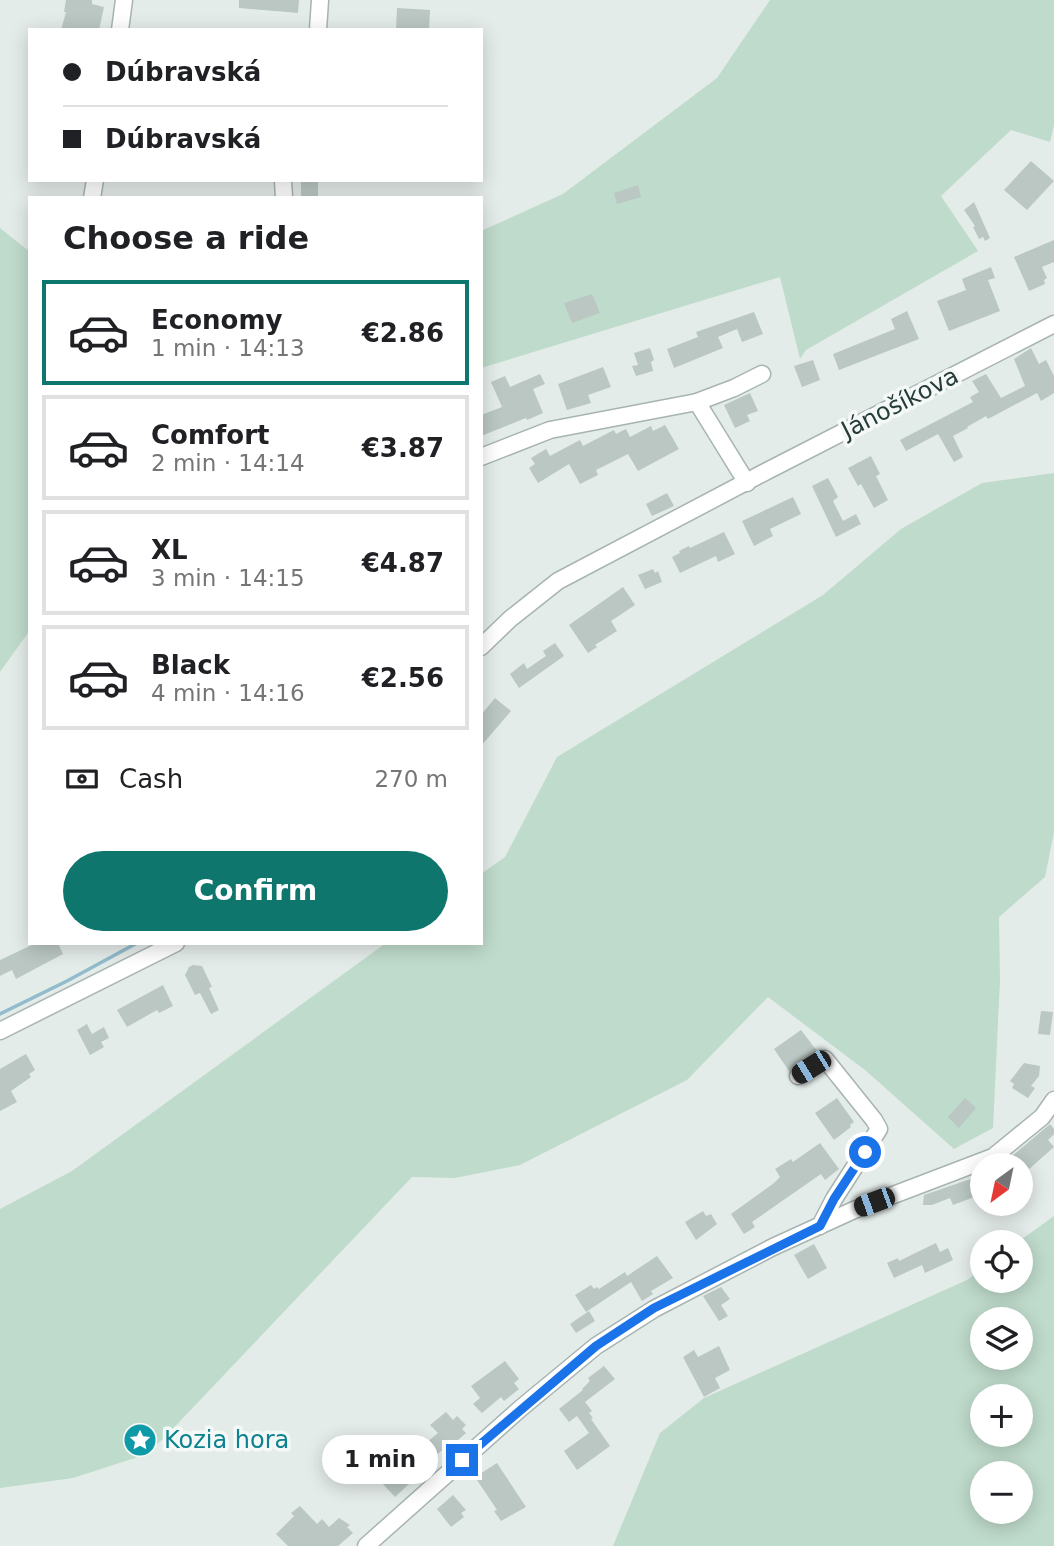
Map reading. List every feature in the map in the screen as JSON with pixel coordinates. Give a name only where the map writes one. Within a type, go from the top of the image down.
[{"type":"street","points":[[120,28],[124,0]]},
{"type":"street","points":[[318,28],[320,0]]},
{"type":"street","name":"Jánošíkova","points":[[483,645],[510,619],[558,581],[1054,324]]},
{"type":"street","points":[[483,456],[550,430],[696,402],[762,374]]},
{"type":"street","points":[[696,402],[747,483]]},
{"type":"street","points":[[0,1031],[172,945]]},
{"type":"street","points":[[798,1076],[825,1059],[879,1129],[820,1226]]},
{"type":"street","points":[[366,1546],[521,1408],[596,1346],[654,1308],[853,1210],[993,1157],[1042,1117],[1054,1100]]},
{"type":"green space","points":[[770,0],[1054,0],[1054,125],[1050,142],[1011,130],[941,196],[978,251],[806,350],[800,359],[780,277],[483,367],[483,230],[563,194],[717,78]]},
{"type":"green space","points":[[0,228],[28,250],[28,633],[0,672]]},
{"type":"green space","points":[[1054,473],[1054,832],[1045,877],[999,917],[1000,980],[993,1128],[954,1149],[865,1070],[768,997],[687,1080],[520,1165],[455,1178],[412,1177],[164,1438],[144,1455],[73,1478],[0,1488],[0,1209],[72,1171],[383,945],[483,945],[483,873],[505,857],[557,757],[823,595],[901,529],[982,483]]},
{"type":"green space","points":[[1054,1216],[1054,1546],[613,1546],[660,1433],[704,1398],[970,1278],[970,1293],[1033,1293],[1033,1231]]},
{"type":"building","points":[[66,0],[92,0],[92,4],[104,7],[99,28],[62,28]]},
{"type":"building","points":[[239,0],[299,0],[298,13],[239,8]]},
{"type":"building","points":[[397,8],[430,10],[429,28],[396,28]]},
{"type":"building","points":[[1031,161],[1054,181],[1027,210],[1004,190]]},
{"type":"building","points":[[301,182],[318,182],[318,196],[301,196]]},
{"type":"building","points":[[638,185],[641,197],[617,204],[614,193]]},
{"type":"building","points":[[974,202],[990,238],[985,241],[983,237],[979,239],[973,227],[975,226],[964,210]]},
{"type":"building","points":[[1054,240],[1054,262],[1042,267],[1047,278],[1044,280],[1045,284],[1029,291],[1014,257]]},
{"type":"building","points":[[991,267],[995,278],[988,280],[1000,311],[949,331],[937,301],[966,290],[962,279]]},
{"type":"building","points":[[592,294],[600,313],[572,323],[564,303]]},
{"type":"building","points":[[907,311],[919,339],[839,370],[833,354],[895,329],[891,319]]},
{"type":"building","points":[[754,312],[763,334],[742,342],[737,329],[718,337],[723,348],[674,368],[667,349],[698,337],[696,332]]},
{"type":"building","points":[[650,348],[654,360],[651,362],[653,371],[636,376],[632,366],[638,365],[634,353]]},
{"type":"building","points":[[1031,348],[1039,364],[1046,360],[1054,376],[1054,393],[1041,401],[1037,393],[988,419],[986,416],[953,436],[963,457],[954,462],[938,434],[906,451],[900,440],[973,402],[970,397],[979,392],[972,381],[986,374],[1001,398],[1025,386],[1014,359]]},
{"type":"building","points":[[813,360],[820,380],[802,387],[794,366]]},
{"type":"building","points":[[603,367],[611,387],[588,395],[591,403],[567,410],[558,384]]},
{"type":"building","points":[[540,374],[545,384],[533,389],[543,413],[483,435],[483,414],[502,407],[491,382],[505,376],[510,387]]},
{"type":"building","points":[[750,393],[758,411],[747,415],[750,421],[735,428],[724,405]]},
{"type":"building","points":[[665,425],[679,449],[638,471],[628,454],[596,470],[598,475],[580,484],[569,464],[538,483],[529,468],[535,464],[531,458],[546,449],[550,456],[580,440],[583,446],[614,430],[616,434],[626,429],[630,437],[651,426],[653,431]]},
{"type":"building","points":[[871,456],[880,474],[876,476],[888,500],[874,508],[861,484],[858,486],[848,468]]},
{"type":"building","points":[[828,478],[838,497],[833,501],[843,521],[856,514],[861,524],[836,537],[812,486]]},
{"type":"building","points":[[667,493],[674,506],[652,516],[646,504]]},
{"type":"building","points":[[793,497],[801,514],[770,529],[773,536],[754,546],[742,521]]},
{"type":"building","points":[[724,532],[735,554],[718,562],[716,556],[680,573],[672,557],[689,546],[690,548]]},
{"type":"building","points":[[653,569],[655,573],[658,571],[662,582],[645,589],[638,575]]},
{"type":"building","points":[[623,587],[635,605],[611,621],[617,631],[595,645],[597,647],[588,653],[569,625]]},
{"type":"building","points":[[555,643],[564,656],[519,688],[510,674],[524,663],[527,669],[546,656],[543,651]]},
{"type":"building","points":[[495,698],[511,711],[483,744],[483,713]]},
{"type":"building","points":[[32,945],[59,945],[63,954],[16,979],[12,970],[0,976],[0,960]]},
{"type":"building","points":[[193,965],[202,966],[212,987],[209,988],[219,1010],[211,1014],[200,993],[195,995],[185,975]]},
{"type":"building","points":[[163,985],[173,1006],[159,1013],[157,1010],[127,1027],[117,1010]]},
{"type":"building","points":[[1041,1011],[1053,1012],[1050,1035],[1038,1034]]},
{"type":"building","points":[[87,1024],[92,1034],[104,1027],[109,1038],[101,1042],[104,1047],[90,1055],[77,1030]]},
{"type":"building","points":[[801,1030],[817,1051],[789,1071],[774,1049]]},
{"type":"building","points":[[26,1054],[35,1070],[29,1074],[31,1077],[11,1091],[17,1102],[0,1111],[0,1069]]},
{"type":"building","points":[[1024,1063],[1040,1066],[1039,1076],[1031,1086],[1035,1088],[1028,1098],[1012,1088],[1014,1084],[1010,1081]]},
{"type":"building","points":[[837,1098],[854,1122],[834,1140],[815,1113]]},
{"type":"building","points":[[965,1098],[976,1108],[959,1128],[948,1117]]},
{"type":"building","points":[[1050,1124],[1054,1129],[1054,1134],[1048,1140],[1054,1147],[1033,1166],[1033,1153],[1016,1153]]},
{"type":"building","points":[[820,1143],[839,1169],[825,1180],[821,1174],[752,1222],[755,1227],[744,1234],[731,1214],[780,1177],[775,1169],[791,1159],[793,1162]]},
{"type":"building","points":[[970,1179],[970,1199],[953,1205],[950,1198],[932,1205],[923,1205],[924,1195]]},
{"type":"building","points":[[703,1211],[706,1216],[711,1214],[717,1224],[696,1240],[685,1222]]},
{"type":"building","points":[[936,1243],[940,1252],[948,1248],[953,1260],[925,1273],[922,1265],[894,1278],[887,1263],[898,1258],[899,1261]]},
{"type":"building","points":[[814,1244],[827,1268],[808,1279],[794,1255]]},
{"type":"building","points":[[657,1256],[673,1278],[651,1291],[653,1294],[642,1301],[631,1282],[586,1312],[575,1295],[591,1285],[594,1289],[599,1289],[625,1272],[627,1276]]},
{"type":"building","points":[[721,1287],[730,1299],[721,1305],[728,1316],[719,1321],[703,1296]]},
{"type":"building","points":[[589,1311],[595,1321],[576,1333],[570,1324]]},
{"type":"building","points":[[719,1346],[730,1370],[715,1378],[720,1388],[704,1397],[683,1357],[694,1350],[698,1357]]},
{"type":"building","points":[[505,1361],[519,1379],[514,1383],[519,1389],[504,1401],[501,1397],[482,1413],[473,1404],[480,1398],[471,1386]]},
{"type":"building","points":[[604,1366],[615,1379],[585,1402],[592,1411],[589,1413],[593,1418],[591,1419],[610,1446],[577,1470],[564,1451],[589,1433],[577,1416],[569,1422],[559,1409],[583,1390],[590,1381],[588,1378]]},
{"type":"building","points":[[446,1412],[453,1420],[457,1416],[466,1425],[462,1429],[466,1433],[407,1481],[409,1484],[395,1497],[381,1482],[438,1433],[430,1425]]},
{"type":"building","points":[[497,1463],[526,1507],[501,1521],[494,1511],[497,1510],[475,1477]]},
{"type":"building","points":[[453,1495],[466,1510],[461,1513],[464,1517],[451,1527],[437,1509]]},
{"type":"building","points":[[300,1506],[317,1524],[322,1519],[329,1527],[339,1518],[350,1525],[347,1527],[353,1533],[338,1546],[288,1546],[276,1534],[294,1516],[291,1513]]},
{"type":"waterway","points":[[0,1014],[133,945]]},
{"type":"place","name":"Kozia hora","points":[[140,1440]]},
{"type":"route","points":[[462,1460],[596,1346],[654,1308],[820,1226],[865,1152]]}]
